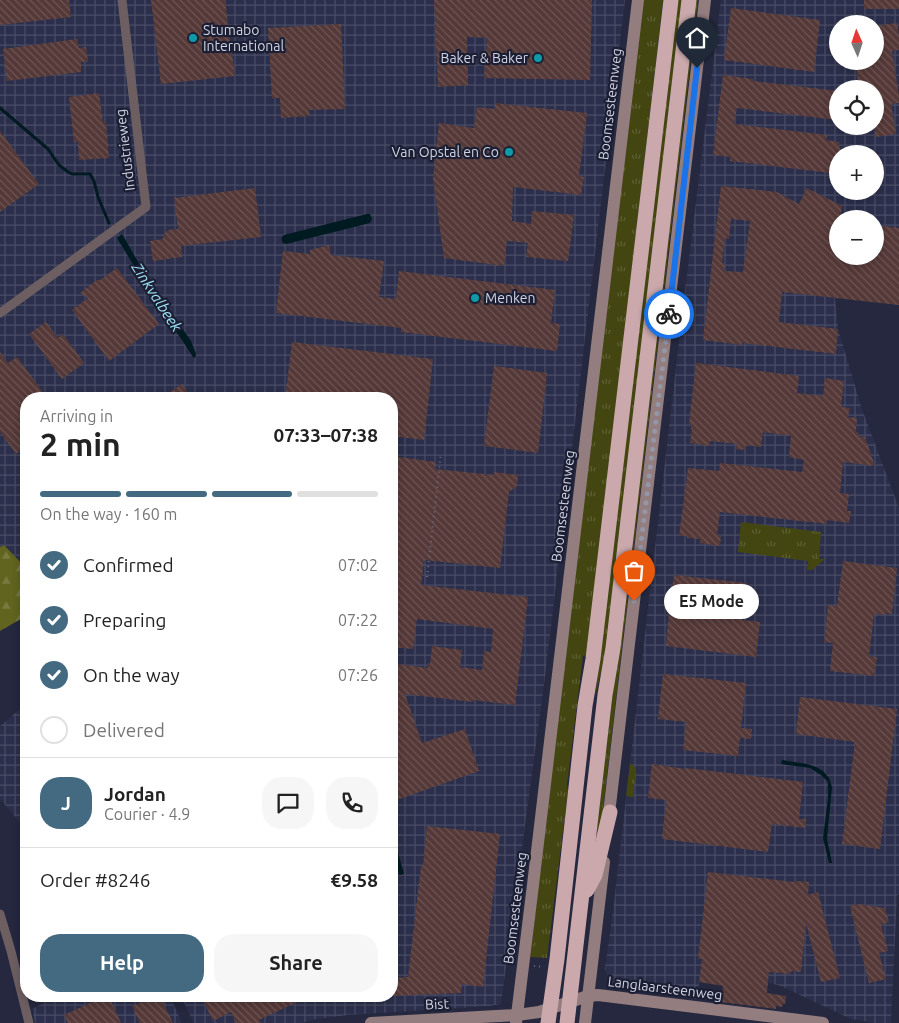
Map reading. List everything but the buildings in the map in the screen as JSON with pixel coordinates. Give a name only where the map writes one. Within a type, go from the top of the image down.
[{"type":"highway","points":[[549,1016],[671,0]]},
{"type":"highway","points":[[566,1023],[605,695],[613,648],[689,0]]},
{"type":"highway","points":[[581,901],[595,876],[610,812]]},
{"type":"main road","name":"Boomsesteenweg","points":[[513,1018],[534,885],[638,0]]},
{"type":"main road","points":[[585,1023],[705,0]]},
{"type":"main road","name":"Langlaarsteenweg","points":[[513,1018],[539,1012],[549,1016],[569,1003],[588,996],[598,995],[822,1023]]},
{"type":"main road","name":"Bist","points":[[371,1023],[513,1018]]},
{"type":"street","name":"Industrieweg","points":[[0,314],[146,207],[122,0]]},
{"type":"street","points":[[0,914],[20,987]]},
{"type":"street","points":[[24,1002],[29,1023]]},
{"type":"path","points":[[427,578],[442,453]]},
{"type":"shaded area","points":[[0,0],[625,0],[545,677],[501,1004],[348,1015],[316,1019],[302,1023],[194,1023],[184,1002],[398,1002],[398,392],[20,392],[20,562],[4,545],[0,547]]},
{"type":"shaded area","points":[[721,0],[899,0],[899,305],[835,298],[838,329],[862,409],[899,508],[899,895],[897,895],[891,1023],[875,1023],[851,1019],[783,987],[746,976],[701,971],[697,999],[615,988],[605,969],[683,307]]},
{"type":"shaded area","points":[[20,709],[20,822],[0,799],[0,726]]},
{"type":"shaded area","points":[[45,1002],[173,1002],[182,1023],[35,1023],[32,1009]]},
{"type":"green space","points":[[643,0],[663,0],[588,655],[583,656],[547,958],[530,957]]},
{"type":"green space","points":[[677,0],[682,0],[607,649],[595,697]]},
{"type":"green space","points":[[694,0],[698,0],[598,852],[594,852]]},
{"type":"green space","points":[[741,522],[821,532],[819,559],[825,559],[812,570],[807,570],[808,561],[738,552]]},
{"type":"green space","points":[[4,545],[20,562],[20,619],[0,631],[0,547]]},
{"type":"green space","points":[[630,763],[636,770],[633,797],[626,796]]},
{"type":"water","points":[[370,214],[372,219],[370,223],[286,244],[282,240],[284,235]]},
{"type":"water","points":[[122,234],[145,274],[191,341],[196,354],[195,358],[159,307],[117,238]]},
{"type":"water","points":[[782,760],[816,767],[829,778],[832,787],[827,839],[832,863],[829,863],[823,838],[828,782],[810,768],[781,764]]},
{"type":"water","points":[[398,853],[404,874],[399,875],[398,872]]},
{"type":"waterway","name":"Zinkvalbeek","points":[[0,108],[48,149],[59,165],[68,172],[72,174],[90,174],[109,223]]},
{"type":"way so far","points":[[634,601],[669,314]]},
{"type":"place","name":"Stumabo International","points":[[193,38]]},
{"type":"place","name":"Baker & Baker","points":[[538,58]]},
{"type":"place","name":"Van Opstal en Co","points":[[509,152]]},
{"type":"place","name":"Menken","points":[[475,298]]},
{"type":"place","name":"E5 Mode","points":[[634,601]]},
{"type":"route","points":[[669,314],[697,68]]}]
